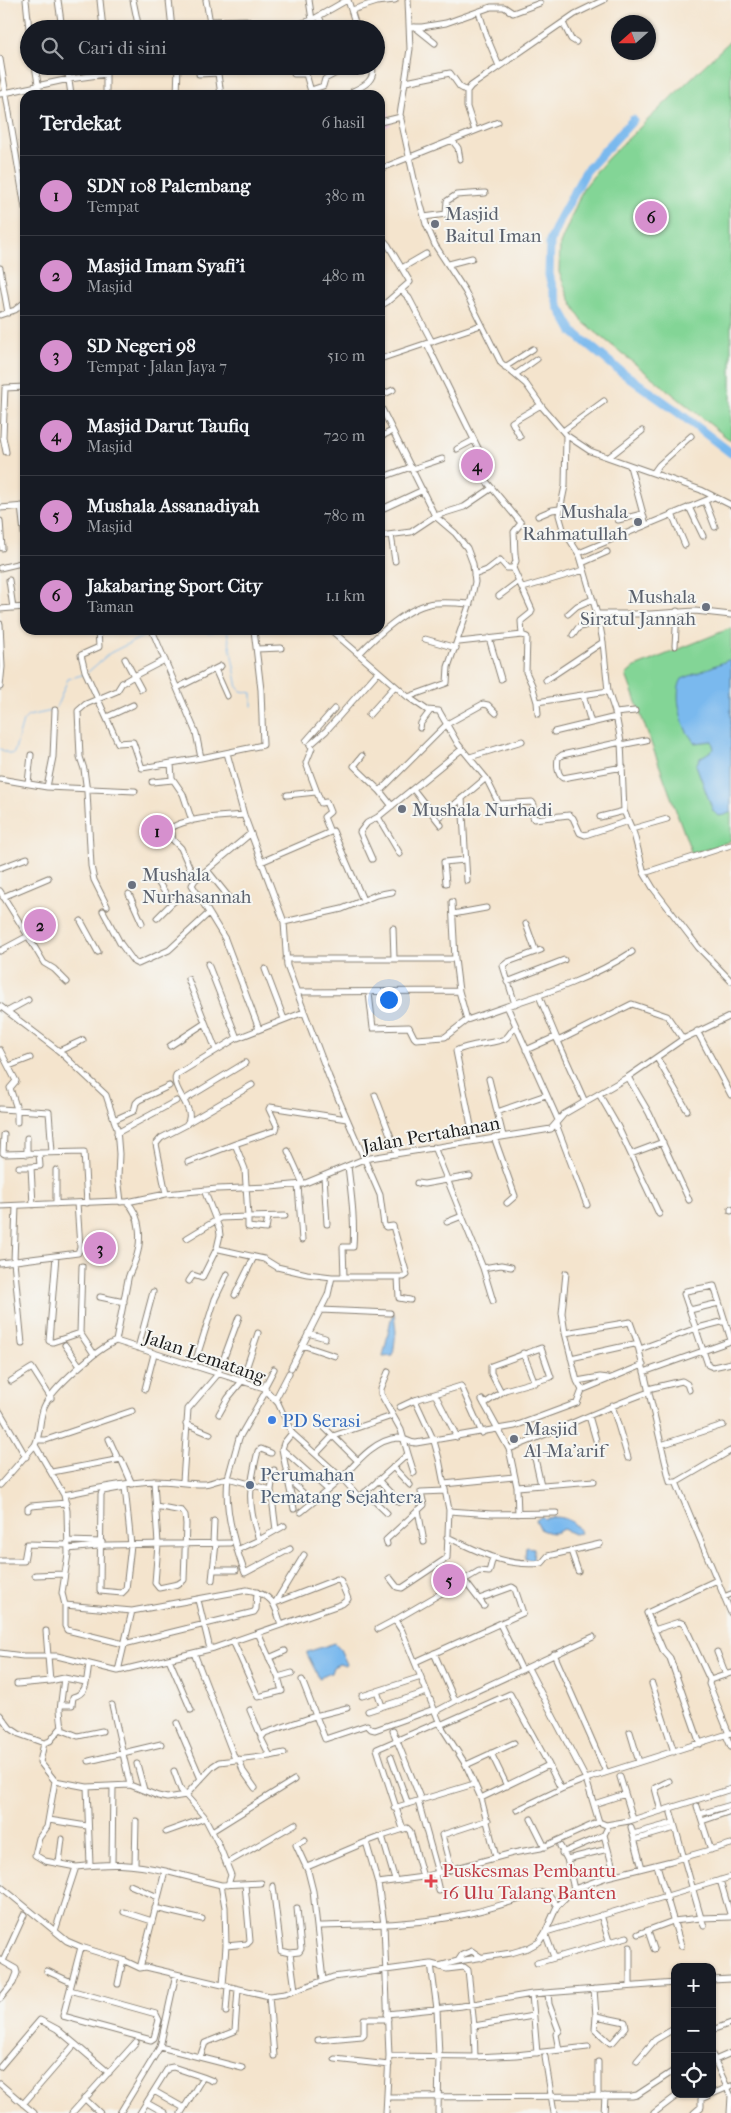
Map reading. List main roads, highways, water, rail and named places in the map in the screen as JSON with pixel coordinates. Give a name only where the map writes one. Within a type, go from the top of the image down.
[{"type":"water","points":[[731,659],[731,812],[718,816],[713,811],[696,765],[700,758],[714,749],[712,741],[695,743],[688,733],[680,711],[678,690],[682,679]]},
{"type":"water","points":[[394,1313],[396,1332],[393,1356],[383,1357],[391,1319]]},
{"type":"water","points":[[542,1516],[545,1519],[555,1517],[571,1521],[580,1533],[574,1534],[563,1529],[552,1533],[541,1530],[536,1520]]},
{"type":"water","points":[[526,1547],[534,1548],[533,1560],[525,1559]]},
{"type":"water","points":[[335,1643],[347,1664],[346,1666],[339,1664],[333,1667],[331,1673],[319,1678],[307,1652]]},
{"type":"waterway","points":[[633,120],[586,171],[560,219],[550,242],[549,275],[552,286],[559,307],[573,332],[619,370],[731,453]]},
{"type":"waterway","points":[[88,672],[110,653],[146,635]]},
{"type":"waterway","points":[[228,635],[238,688],[241,691],[252,693],[252,706]]},
{"type":"waterway","points":[[56,708],[68,679],[85,674]]},
{"type":"waterway","points":[[0,749],[10,754],[14,753],[23,721],[28,716],[52,711]]},
{"type":"place","name":"Jakabaring Sport City","points":[[651,217]]},
{"type":"place","name":"Masjid Baitul Iman","points":[[435,224]]},
{"type":"place","name":"Masjid Darut Taufiq","points":[[477,465]]},
{"type":"place","name":"Mushala Rahmatullah","points":[[638,522]]},
{"type":"place","name":"Mushala Siratul Jannah","points":[[706,607]]},
{"type":"place","name":"Mushala Nurhadi","points":[[402,809]]},
{"type":"place","name":"SDN 108 Palembang","points":[[157,831]]},
{"type":"place","name":"Mushala Nurhasannah","points":[[132,885]]},
{"type":"place","name":"Masjid Imam Syafi'i","points":[[40,925]]},
{"type":"place","name":"SD Negeri 98","points":[[100,1248]]},
{"type":"place","name":"PD Serasi","points":[[272,1420]]},
{"type":"place","name":"Masjid Al-Ma'arif","points":[[514,1439]]},
{"type":"place","name":"Perumahan Pematang Sejahtera","points":[[250,1485]]},
{"type":"place","name":"Mushala Assanadiyah","points":[[449,1580]]},
{"type":"place","name":"Puskesmas Pembantu 16 Ulu Talang Banten","points":[[431,1881]]}]
